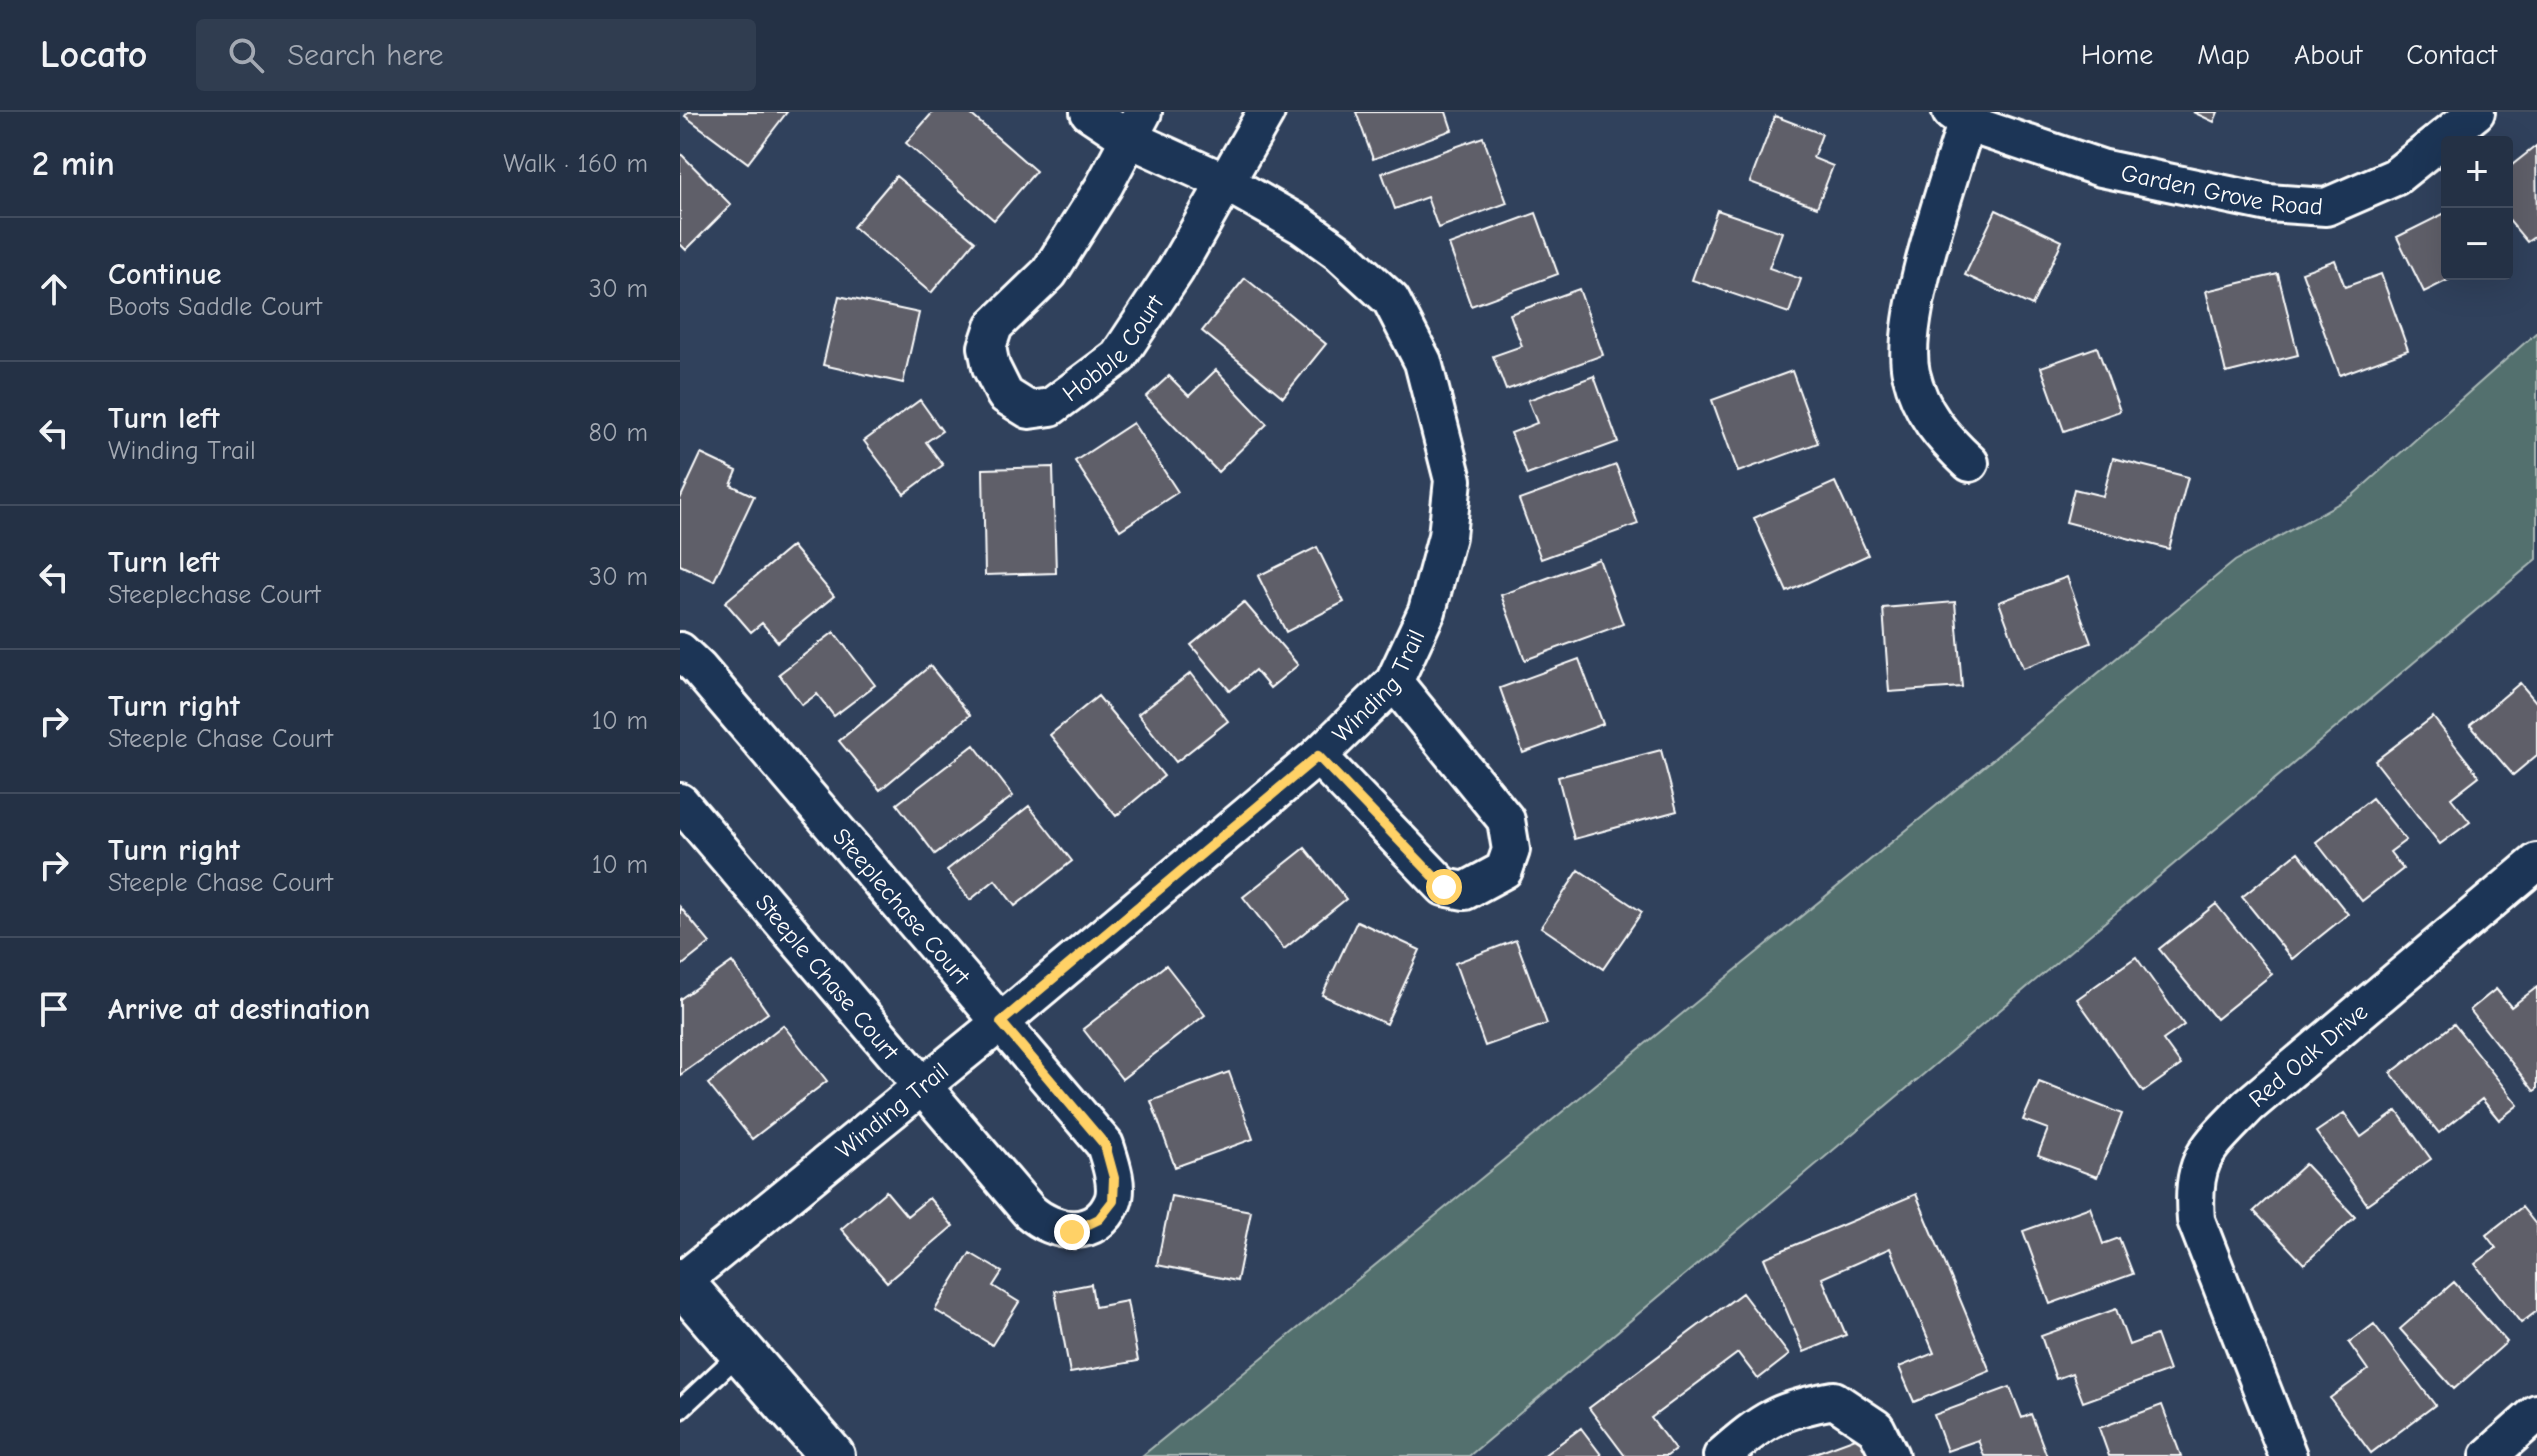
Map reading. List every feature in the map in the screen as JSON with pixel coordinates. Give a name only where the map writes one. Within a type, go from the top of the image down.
[{"type":"street","name":"Winding Trail","points":[[680,1281],[921,1088],[1318,756],[1394,682],[1427,611],[1447,536],[1453,480],[1423,362],[1391,300],[1340,253],[1301,225],[1225,182],[1136,125],[1089,112]]},
{"type":"street","name":"Hobble Court","points":[[1136,125],[1104,186],[1049,273],[994,326],[987,347],[991,367],[1005,395],[1029,410],[1051,407],[1118,357],[1175,271],[1266,112]]},
{"type":"street","name":"Garden Grove Road","points":[[1958,118],[2101,168],[2268,203],[2326,207],[2395,177],[2476,112]]},
{"type":"street","points":[[1958,118],[1910,322],[1911,372],[1936,431],[1970,463]]},
{"type":"street","name":"Steeplechase Court","points":[[689,660],[1105,1145]]},
{"type":"street","points":[[1318,756],[1444,887],[1465,891],[1504,870],[1511,850],[1506,820],[1394,682]]},
{"type":"street","name":"Steeple Chase Court","points":[[680,802],[921,1088],[1045,1226],[1072,1232],[1099,1219],[1113,1201],[1114,1178],[1105,1145]]},
{"type":"street","name":"Red Oak Drive","points":[[2288,1456],[2196,1220],[2193,1183],[2205,1151],[2248,1106],[2537,862]]},
{"type":"street","points":[[680,1281],[832,1456]]},
{"type":"street","points":[[1722,1456],[1747,1433],[1786,1408],[1834,1400],[1876,1428],[1890,1456]]},
{"type":"street","points":[[2489,1456],[2537,1413]]},
{"type":"lane","points":[[680,1409],[740,1353]]},
{"type":"green space","points":[[2537,332],[2537,559],[1469,1456],[1142,1456],[2235,561],[2352,496]]},
{"type":"building","points":[[688,112],[787,112],[748,163],[685,116]]},
{"type":"building","points":[[933,112],[968,112],[1036,171],[994,220],[906,143]]},
{"type":"building","points":[[1356,112],[1446,112],[1452,130],[1373,159]]},
{"type":"building","points":[[2193,112],[2218,112],[2214,122]]},
{"type":"building","points":[[1775,116],[1822,134],[1813,158],[1833,166],[1817,207],[1750,182]]},
{"type":"building","points":[[1483,137],[1507,203],[1438,228],[1427,197],[1395,209],[1382,173]]},
{"type":"building","points":[[2536,146],[2537,235],[2527,242],[2513,225],[2513,164]]},
{"type":"building","points":[[680,153],[731,205],[686,250],[680,244]]},
{"type":"building","points":[[896,176],[975,241],[931,293],[853,227]]},
{"type":"building","points":[[1717,210],[1782,232],[1769,268],[1801,279],[1789,313],[1692,280]]},
{"type":"building","points":[[1996,210],[2062,241],[2032,306],[1965,275]]},
{"type":"building","points":[[1536,213],[1558,274],[1471,306],[1449,245]]},
{"type":"building","points":[[2441,215],[2441,280],[2448,280],[2424,292],[2397,237]]},
{"type":"building","points":[[2335,260],[2345,287],[2381,274],[2408,350],[2340,375],[2302,272]]},
{"type":"building","points":[[2278,274],[2298,355],[2226,373],[2206,291]]},
{"type":"building","points":[[1245,278],[1326,344],[1283,397],[1202,331]]},
{"type":"building","points":[[1579,289],[1603,355],[1506,390],[1493,356],[1522,346],[1510,314]]},
{"type":"building","points":[[839,296],[919,313],[903,383],[823,365]]},
{"type":"building","points":[[2097,347],[2120,411],[2064,431],[2041,367]]},
{"type":"building","points":[[1216,370],[1267,424],[1218,472],[1146,397],[1169,376],[1189,396]]},
{"type":"building","points":[[1792,371],[1818,443],[1738,472],[1712,400]]},
{"type":"building","points":[[1594,376],[1618,442],[1527,475],[1511,433],[1537,423],[1528,400]]},
{"type":"building","points":[[920,400],[942,431],[926,442],[943,465],[904,494],[864,441]]},
{"type":"building","points":[[1133,423],[1178,492],[1120,530],[1075,461]]},
{"type":"building","points":[[701,454],[737,471],[731,485],[754,496],[714,581],[680,565],[680,499]]},
{"type":"building","points":[[2113,458],[2188,477],[2169,549],[2066,522],[2074,489],[2103,496]]},
{"type":"building","points":[[1616,465],[1638,524],[1541,559],[1519,500]]},
{"type":"building","points":[[1053,467],[1056,573],[985,575],[983,469]]},
{"type":"building","points":[[1835,482],[1868,555],[1787,592],[1754,518]]},
{"type":"building","points":[[792,546],[834,596],[778,642],[762,623],[751,632],[725,602]]},
{"type":"building","points":[[1317,547],[1344,602],[1286,632],[1258,576]]},
{"type":"building","points":[[1599,559],[1623,624],[1525,660],[1501,595]]},
{"type":"building","points":[[2067,577],[2091,643],[2023,668],[1999,602]]},
{"type":"building","points":[[1244,602],[1298,665],[1270,688],[1255,670],[1230,691],[1191,645]]},
{"type":"building","points":[[1955,602],[1962,687],[1889,692],[1883,608]]},
{"type":"building","points":[[834,632],[875,685],[834,716],[817,694],[802,705],[779,674]]},
{"type":"building","points":[[1579,659],[1603,724],[1523,753],[1500,688]]},
{"type":"building","points":[[930,666],[970,715],[880,790],[839,741]]},
{"type":"building","points":[[1191,673],[1228,721],[1176,762],[1138,714]]},
{"type":"building","points":[[2520,683],[2537,703],[2537,755],[2513,775],[2470,725]]},
{"type":"building","points":[[1098,696],[1164,776],[1116,816],[1050,735]]},
{"type":"building","points":[[2433,717],[2479,776],[2451,798],[2470,822],[2440,844],[2375,761]]},
{"type":"building","points":[[974,745],[1013,796],[935,854],[897,804]]},
{"type":"building","points":[[1661,750],[1677,811],[1574,839],[1558,777]]},
{"type":"building","points":[[2372,798],[2406,840],[2390,852],[2403,869],[2362,901],[2316,842]]},
{"type":"building","points":[[1029,806],[1072,861],[1015,906],[995,880],[970,900],[947,870]]},
{"type":"building","points":[[1305,848],[1346,899],[1284,949],[1243,897]]},
{"type":"building","points":[[2298,852],[2348,914],[2292,959],[2242,897]]},
{"type":"building","points":[[1579,870],[1642,912],[1603,969],[1541,927]]},
{"type":"building","points":[[2216,904],[2272,974],[2216,1019],[2159,949]]},
{"type":"building","points":[[680,907],[710,943],[680,967]]},
{"type":"building","points":[[1357,921],[1420,950],[1386,1024],[1322,995]]},
{"type":"building","points":[[1516,940],[1547,1024],[1485,1046],[1455,963]]},
{"type":"building","points":[[2136,957],[2184,1025],[2163,1040],[2181,1065],[2143,1092],[2077,999]]},
{"type":"building","points":[[732,962],[768,1013],[680,1075],[680,999]]},
{"type":"building","points":[[1166,965],[1205,1015],[1122,1079],[1083,1029]]},
{"type":"building","points":[[2537,987],[2537,1089],[2534,1091],[2470,1010],[2496,989],[2511,1007]]},
{"type":"building","points":[[2454,1024],[2518,1105],[2499,1120],[2482,1099],[2439,1133],[2391,1073]]},
{"type":"building","points":[[783,1025],[827,1081],[752,1139],[708,1084]]},
{"type":"building","points":[[1229,1072],[1253,1139],[1175,1167],[1151,1101]]},
{"type":"building","points":[[2039,1082],[2122,1114],[2097,1177],[2038,1155],[2048,1129],[2023,1120]]},
{"type":"building","points":[[2397,1111],[2431,1159],[2367,1204],[2316,1132],[2344,1113],[2361,1137]]},
{"type":"building","points":[[2305,1164],[2355,1217],[2304,1264],[2254,1211]]},
{"type":"building","points":[[886,1191],[907,1216],[929,1198],[953,1226],[887,1282],[841,1229]]},
{"type":"building","points":[[1916,1194],[1990,1371],[1914,1402],[1899,1367],[1934,1353],[1890,1248],[1822,1278],[1846,1335],[1804,1352],[1764,1258]]},
{"type":"building","points":[[1171,1196],[1251,1211],[1237,1281],[1157,1265]]},
{"type":"building","points":[[2090,1207],[2103,1244],[2119,1238],[2133,1274],[2050,1304],[2023,1231]]},
{"type":"building","points":[[2522,1207],[2537,1226],[2537,1311],[2521,1323],[2475,1264],[2496,1248],[2486,1235]]},
{"type":"building","points":[[970,1253],[1002,1272],[993,1286],[1019,1302],[992,1345],[935,1310]]},
{"type":"building","points":[[2454,1282],[2507,1342],[2454,1389],[2400,1329]]},
{"type":"building","points":[[1091,1284],[1095,1307],[1127,1301],[1138,1361],[1070,1373],[1055,1291]]},
{"type":"building","points":[[1742,1293],[1789,1355],[1758,1379],[1738,1353],[1651,1418],[1675,1450],[1667,1456],[1625,1456],[1589,1408]]},
{"type":"building","points":[[2116,1309],[2129,1345],[2156,1335],[2169,1371],[2083,1402],[2072,1373],[2056,1379],[2041,1336]]},
{"type":"building","points":[[2374,1324],[2435,1405],[2371,1453],[2330,1398],[2368,1370],[2349,1343]]},
{"type":"building","points":[[2010,1387],[2022,1418],[2031,1414],[2047,1456],[1984,1456],[1978,1440],[1947,1451],[1934,1415]]},
{"type":"building","points":[[2162,1405],[2181,1456],[2109,1456],[2099,1428]]},
{"type":"building","points":[[1581,1428],[1602,1456],[1543,1456]]},
{"type":"building","points":[[1861,1436],[1868,1456],[1807,1456]]},
{"type":"route","points":[[1072,1232],[1099,1219],[1113,1201],[1114,1178],[1105,1145],[1001,1022],[1318,756],[1444,887]]}]
